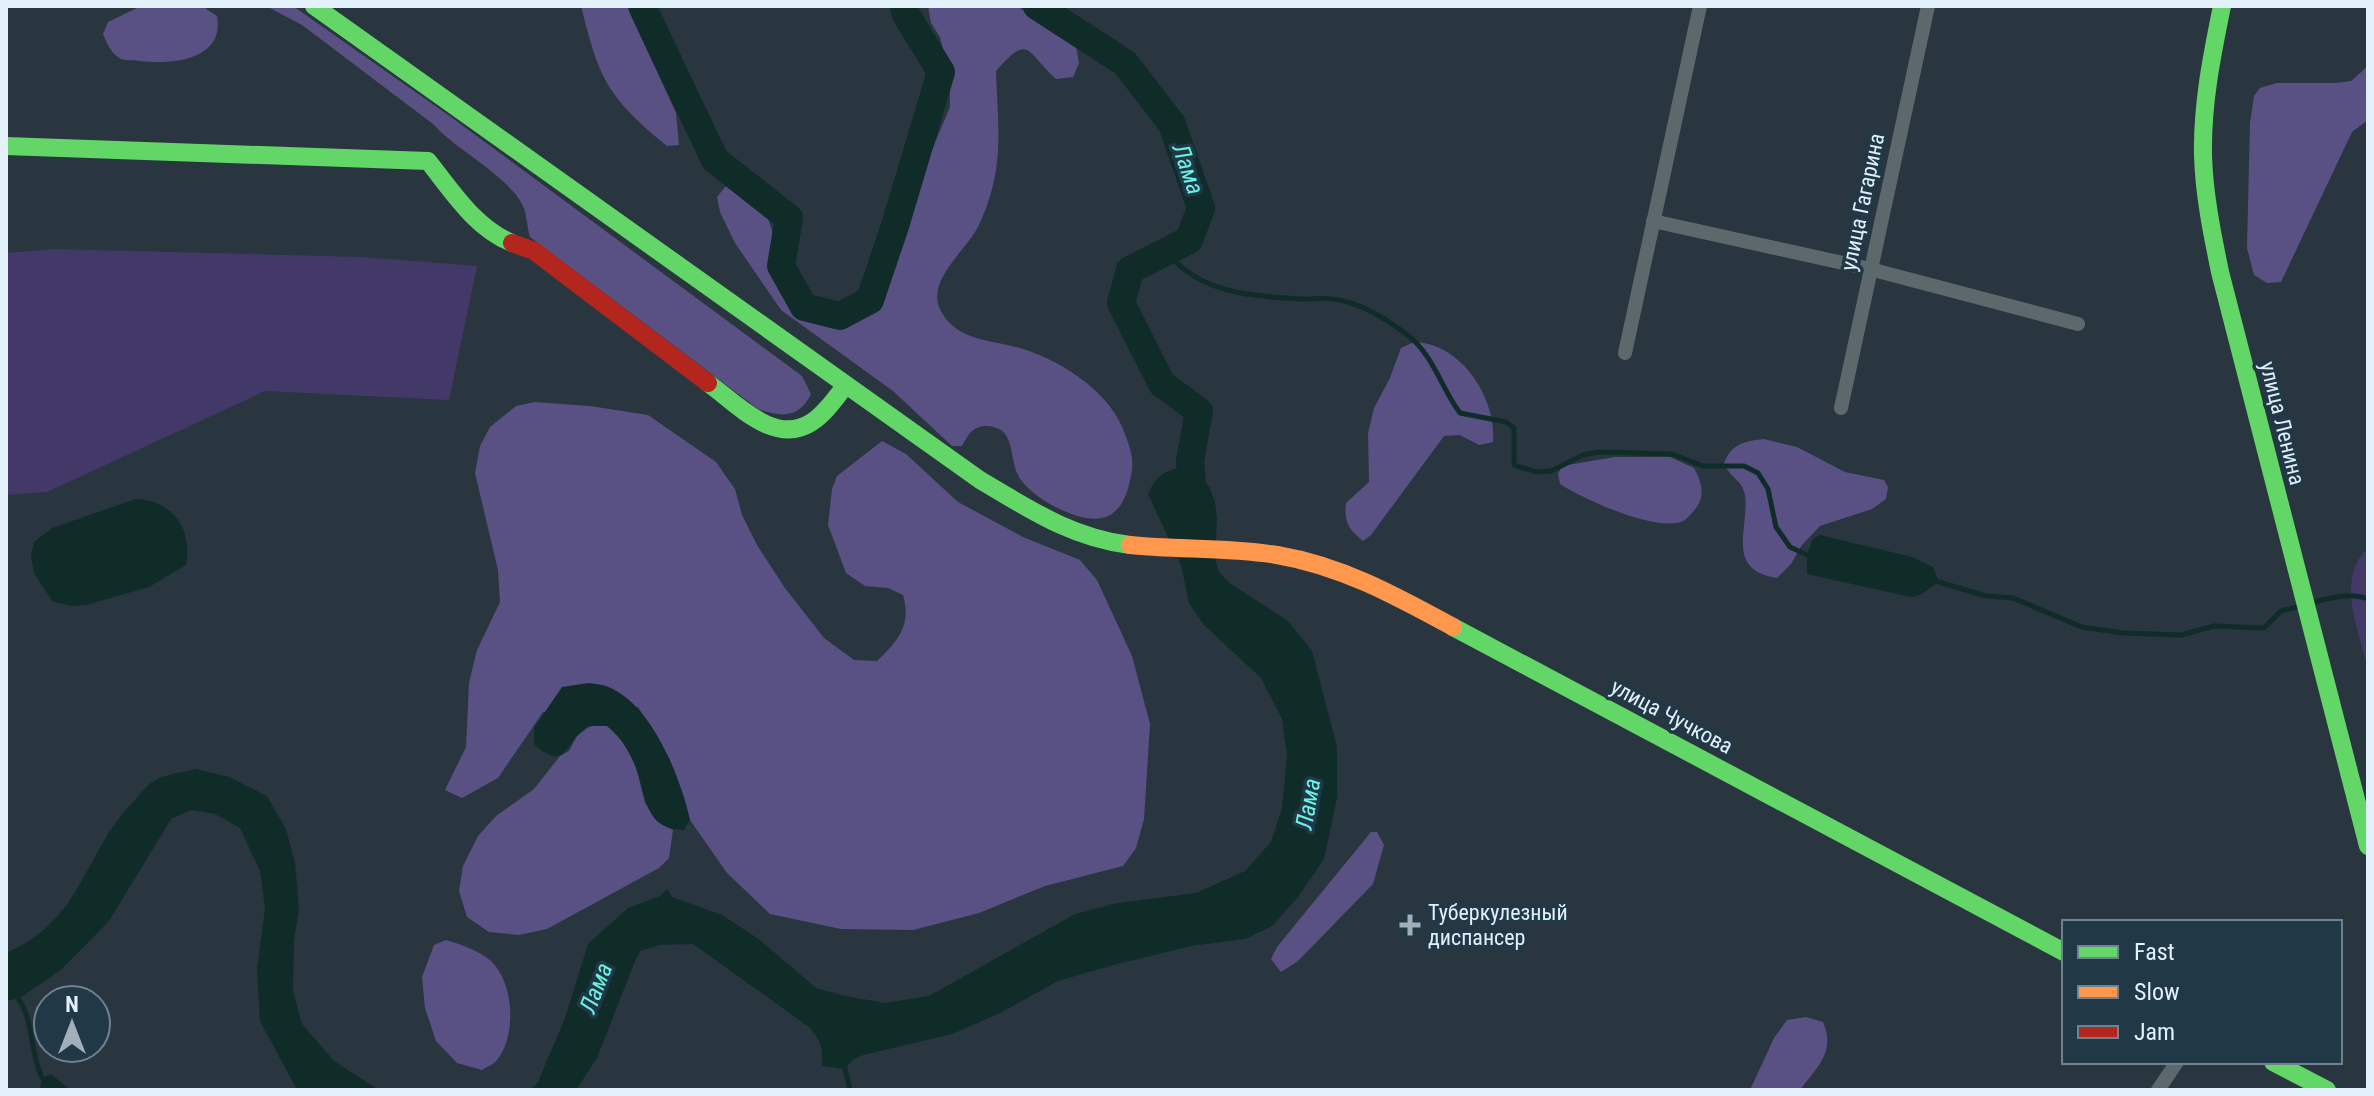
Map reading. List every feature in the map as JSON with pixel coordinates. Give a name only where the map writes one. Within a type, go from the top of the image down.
[{"type":"street","name":"улица Чучкова","points":[[314,6],[980,480],[1041,517],[1097,540],[1130,545],[1247,551],[1287,556],[1332,567],[1392,593],[2062,951]]},
{"type":"street","points":[[1625,353],[1700,6]]},
{"type":"street","name":"улица Гагарина","points":[[1841,408],[1928,6]]},
{"type":"street","name":"улица Ленина","points":[[2222,6],[2206,93],[2203,155],[2208,213],[2220,272],[2368,846]]},
{"type":"street","points":[[6,146],[428,161],[474,217],[498,237],[534,251],[764,425],[786,431],[808,426],[846,385]]},
{"type":"street","points":[[1653,221],[1870,269],[2078,324]]},
{"type":"street","points":[[2158,1090],[2176,1064]]},
{"type":"street","points":[[2277,1064],[2327,1090]]},
{"type":"shaded area","points":[[141,6],[202,6],[217,16],[213,42],[205,51],[181,60],[153,62],[121,59],[112,51],[103,34],[108,22]]},
{"type":"shaded area","points":[[266,6],[293,6],[451,117],[802,376],[811,394],[806,402],[789,414],[758,409],[530,237],[523,206],[495,174],[302,25]]},
{"type":"shaded area","points":[[581,6],[629,6],[676,113],[679,145],[667,146],[636,119],[616,96],[596,59]]},
{"type":"shaded area","points":[[928,6],[1017,6],[1076,46],[1079,63],[1073,77],[1056,79],[1033,54],[1022,49],[996,71],[998,149],[993,186],[973,236],[942,279],[938,301],[949,322],[965,334],[1048,359],[1079,377],[1105,401],[1123,429],[1132,465],[1125,496],[1118,508],[1108,516],[1086,518],[1059,509],[1035,494],[1019,477],[1008,438],[997,428],[978,427],[962,446],[952,446],[893,391],[781,310],[735,243],[720,212],[717,197],[726,186],[741,190],[760,205],[772,230],[780,282],[792,300],[806,311],[822,318],[841,319],[856,317],[871,307],[883,289],[927,162],[950,107],[950,78],[940,37],[931,23]]},
{"type":"shaded area","points":[[2368,66],[2368,120],[2352,132],[2281,282],[2267,283],[2254,275],[2247,248],[2250,123],[2254,96],[2260,88],[2277,83],[2351,81]]},
{"type":"shaded area","points":[[54,249],[362,257],[477,266],[449,400],[265,391],[47,492],[6,495],[6,253]]},
{"type":"shaded area","points":[[1414,342],[1447,352],[1473,376],[1489,408],[1493,442],[1479,445],[1460,435],[1444,436],[1371,535],[1363,541],[1348,525],[1346,503],[1369,482],[1368,433],[1374,408],[1401,348]]},
{"type":"shaded area","points":[[535,402],[648,415],[716,462],[735,489],[742,515],[757,545],[785,588],[824,638],[854,660],[877,661],[897,639],[906,615],[903,595],[888,588],[865,586],[846,573],[828,525],[832,489],[837,476],[882,441],[906,454],[958,502],[1023,537],[1080,560],[1097,580],[1132,656],[1150,724],[1144,819],[1136,848],[1123,866],[1045,886],[979,913],[913,930],[841,929],[770,914],[727,873],[690,820],[669,758],[638,707],[543,712],[498,778],[462,798],[445,790],[466,747],[469,683],[477,650],[500,602],[498,570],[475,473],[480,446],[490,427],[516,406]]},
{"type":"shaded area","points":[[1764,439],[1797,447],[1845,472],[1884,480],[1888,487],[1886,499],[1872,509],[1820,526],[1777,578],[1761,574],[1751,567],[1745,557],[1745,495],[1742,486],[1724,464],[1734,448]]},
{"type":"shaded area","points":[[1615,457],[1670,457],[1694,468],[1701,488],[1699,503],[1683,521],[1656,522],[1620,513],[1560,484],[1558,474],[1562,466]]},
{"type":"shaded area","points":[[2364,552],[2368,552],[2368,669],[2351,593],[2356,564]]},
{"type":"shaded area","points":[[590,726],[607,726],[620,737],[635,763],[645,803],[657,821],[673,830],[669,858],[659,868],[547,929],[519,935],[489,932],[467,917],[459,891],[463,866],[478,836],[496,816],[534,789],[560,756],[569,751],[577,736]]},
{"type":"shaded area","points":[[1371,832],[1377,832],[1384,845],[1373,884],[1298,961],[1281,972],[1271,959],[1277,947]]},
{"type":"shaded area","points":[[446,940],[476,951],[491,961],[499,971],[508,995],[508,1037],[496,1061],[482,1070],[457,1063],[436,1041],[425,1008],[422,977],[434,945]]},
{"type":"shaded area","points":[[1806,1017],[1823,1022],[1826,1033],[1826,1051],[1813,1074],[1800,1090],[1750,1090],[1774,1038],[1787,1020]]},
{"type":"water","points":[[1178,468],[1191,471],[1209,486],[1215,502],[1215,559],[1219,572],[1231,584],[1288,621],[1312,651],[1337,747],[1337,798],[1324,859],[1298,897],[1272,926],[1245,939],[1191,946],[1058,981],[1000,1013],[952,1034],[863,1055],[852,1060],[845,1069],[822,1066],[820,1045],[809,1027],[693,944],[660,945],[640,951],[597,1058],[576,1090],[531,1090],[538,1082],[565,1018],[588,944],[628,908],[660,896],[667,889],[672,897],[722,915],[760,940],[816,988],[885,1003],[929,996],[1075,914],[1118,903],[1196,893],[1245,871],[1271,842],[1282,808],[1287,756],[1282,719],[1261,678],[1203,624],[1189,603],[1181,565],[1148,494],[1159,477]]},
{"type":"water","points":[[136,499],[160,505],[178,519],[186,540],[186,565],[149,587],[86,605],[70,606],[52,601],[34,573],[31,555],[34,542],[52,528]]},
{"type":"water","points":[[1820,535],[1912,557],[1933,567],[1939,582],[1920,595],[1911,597],[1807,574],[1807,555],[1813,539]]},
{"type":"water","points":[[589,683],[610,688],[628,699],[653,728],[672,765],[686,803],[690,820],[684,830],[670,828],[653,816],[631,756],[607,726],[588,727],[560,756],[545,753],[534,744],[534,728],[562,687]]},
{"type":"water","points":[[196,769],[229,777],[267,796],[286,829],[295,863],[299,908],[294,941],[293,991],[302,1024],[334,1061],[379,1090],[297,1090],[260,1021],[257,970],[265,908],[260,871],[240,828],[215,814],[191,810],[171,819],[109,921],[62,969],[40,984],[32,984],[32,990],[20,998],[6,1001],[6,953],[51,923],[67,905],[115,823],[148,785],[164,777]]},
{"type":"water","points":[[51,1074],[70,1090],[40,1090],[42,1078]]},
{"type":"waterway","name":"Лама","points":[[642,6],[715,160],[789,218],[781,266],[804,307],[840,316],[870,300],[941,72],[905,13],[904,6]]},
{"type":"waterway","name":"Лама","points":[[1037,6],[1125,63],[1172,124],[1201,208],[1189,240],[1130,270],[1121,303],[1162,384],[1199,411],[1190,461],[1194,506]]},
{"type":"waterway","points":[[1167,251],[1194,276],[1228,290],[1265,297],[1334,299],[1382,317],[1423,350],[1460,413],[1506,422],[1514,428],[1514,465],[1536,472],[1551,471],[1583,455],[1598,452],[1672,454],[1703,466],[1744,466],[1758,473],[1768,489],[1776,527],[1790,547],[1807,555]]},
{"type":"waterway","points":[[1939,582],[1986,596],[2013,598],[2082,627],[2123,633],[2181,635],[2214,626],[2264,628],[2281,611],[2301,606]]},
{"type":"waterway","points":[[2311,603],[2347,596],[2368,599]]},
{"type":"waterway","points":[[6,983],[23,1007],[42,1078]]},
{"type":"waterway","points":[[844,1064],[850,1090]]},
{"type":"traffic: fast","points":[[314,6],[980,480],[1070,529],[1130,545]]},
{"type":"traffic: fast","points":[[2222,6],[2208,80],[2203,136],[2211,228],[2368,846]]},
{"type":"traffic: fast","points":[[6,146],[428,161],[475,218],[512,243]]},
{"type":"traffic: fast","points":[[708,383],[743,411],[770,426],[784,429],[798,428],[812,422],[846,385]]},
{"type":"traffic: fast","points":[[1453,627],[2062,951]]},
{"type":"traffic: fast","points":[[2277,1064],[2327,1090]]},
{"type":"traffic: slow","points":[[1130,545],[1240,551],[1301,560],[1346,574],[1453,627]]},
{"type":"traffic: jam","points":[[512,243],[534,251],[708,383]]},
{"type":"place","name":"Туберкулезный диспансер","points":[[1410,925]]}]
